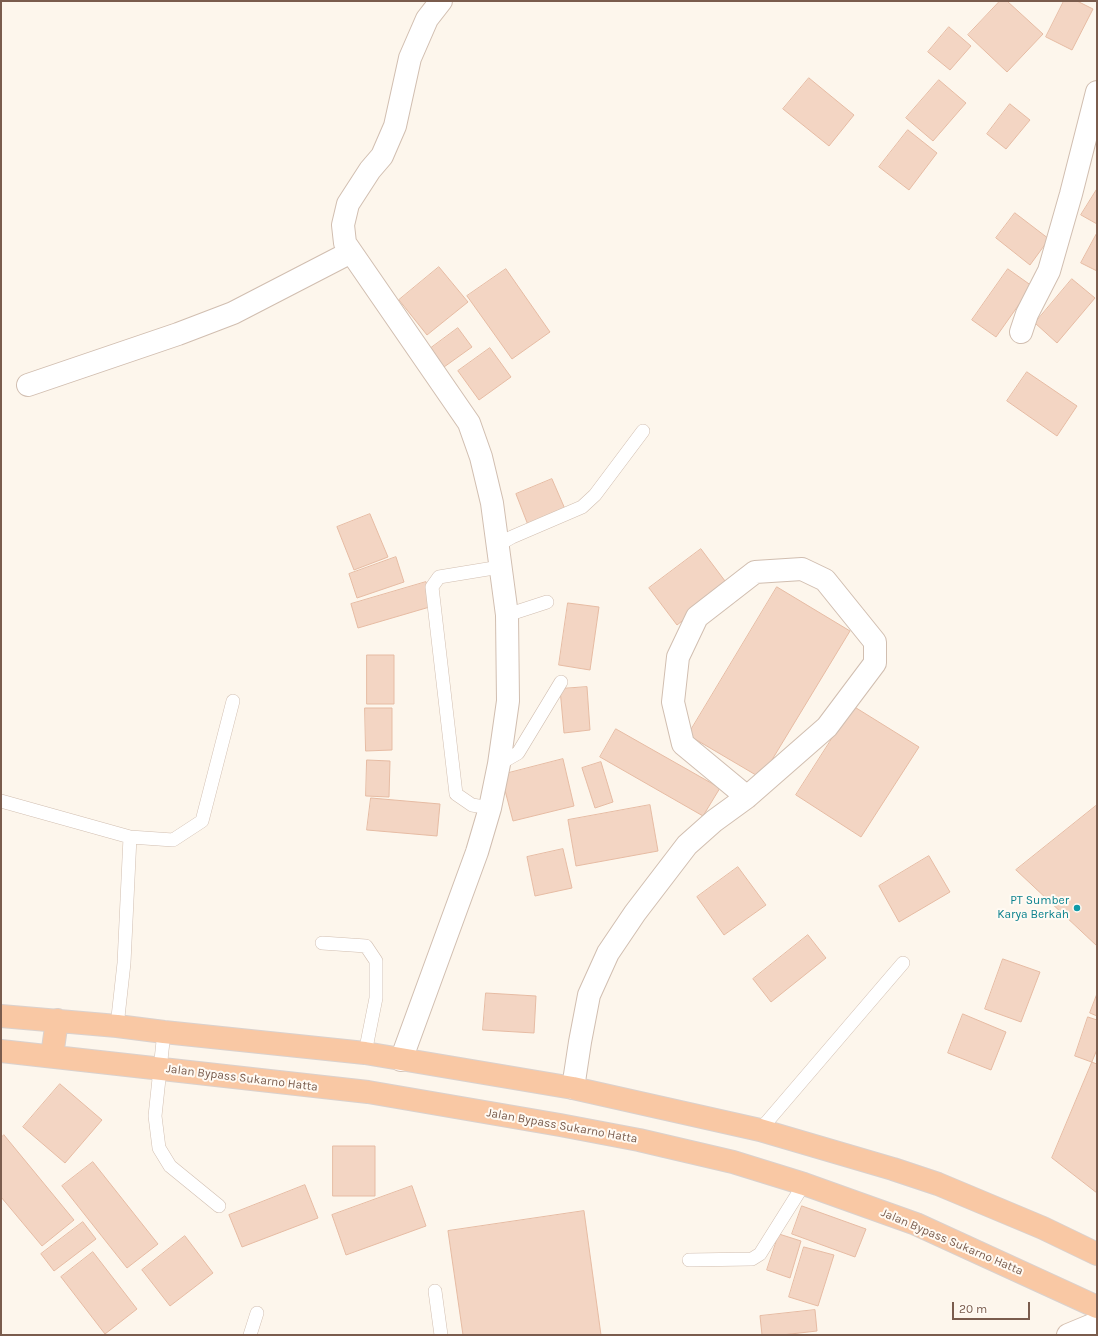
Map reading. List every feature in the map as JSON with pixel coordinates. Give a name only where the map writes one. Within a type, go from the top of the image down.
[{"type":"highway","points":[[1,1016],[117,1026],[365,1054],[573,1088],[760,1130],[886,1167],[938,1184],[1043,1228],[1097,1254]]},
{"type":"highway","points":[[52,1056],[57,1020]]},
{"type":"highway","name":"Jalan Bypass Sukarno Hatta","points":[[1,1051],[368,1092],[560,1124],[726,1160],[804,1184],[916,1224],[1097,1307]]},
{"type":"street","points":[[401,1060],[477,852],[490,808],[499,764],[508,701],[507,615],[492,503],[481,456],[469,423],[345,243],[343,225],[348,204],[370,170],[382,156],[395,126],[410,58],[427,19],[441,1]]},
{"type":"street","points":[[1022,332],[1027,314],[1049,271],[1071,194],[1097,92]]},
{"type":"street","points":[[28,386],[178,334],[233,313],[351,252]]},
{"type":"street","points":[[573,1088],[589,995],[608,952],[635,913],[687,845],[714,821],[747,797],[827,727],[875,663],[875,642],[825,580],[802,569],[755,572],[697,617],[678,657],[673,702],[683,744],[747,797]]},
{"type":"street","points":[[1068,1335],[1097,1323]]},
{"type":"lane","points":[[498,545],[512,537],[582,506],[595,495],[643,431]]},
{"type":"lane","points":[[490,808],[472,805],[456,794],[432,587],[440,577],[500,567]]},
{"type":"lane","points":[[507,615],[547,602]]},
{"type":"lane","points":[[499,764],[518,753],[561,682]]},
{"type":"lane","points":[[1,801],[130,837],[173,840],[202,821],[233,701]]},
{"type":"lane","points":[[117,1026],[124,963],[130,837]]},
{"type":"lane","points":[[322,943],[366,946],[376,961],[376,998],[365,1054]]},
{"type":"lane","points":[[760,1130],[903,963]]},
{"type":"lane","points":[[164,1032],[155,1116],[159,1148],[170,1166],[219,1206]]},
{"type":"lane","points":[[690,1260],[752,1259],[760,1254],[804,1184]]},
{"type":"lane","points":[[435,1291],[441,1335]]},
{"type":"lane","points":[[250,1335],[257,1314]]},
{"type":"building","points":[[1000,1],[1007,1],[1043,34],[1007,72],[968,35]]},
{"type":"building","points":[[1064,1],[1077,1],[1093,9],[1072,50],[1046,37]]},
{"type":"building","points":[[949,27],[971,46],[950,70],[928,52]]},
{"type":"building","points":[[809,78],[854,115],[829,146],[783,109]]},
{"type":"building","points":[[939,80],[966,103],[933,141],[906,118]]},
{"type":"building","points":[[1010,104],[1030,120],[1006,149],[987,134]]},
{"type":"building","points":[[908,130],[937,153],[909,190],[879,167]]},
{"type":"building","points":[[1097,189],[1097,224],[1081,215]]},
{"type":"building","points":[[1015,213],[1049,239],[1030,265],[996,238]]},
{"type":"building","points":[[1097,233],[1097,271],[1081,263]]},
{"type":"building","points":[[439,267],[468,302],[427,335],[399,300]]},
{"type":"building","points":[[506,269],[550,332],[512,359],[467,296]]},
{"type":"building","points":[[1008,269],[1032,286],[996,337],[972,320]]},
{"type":"building","points":[[1072,279],[1095,298],[1057,343],[1035,323]]},
{"type":"building","points":[[458,328],[472,347],[444,367],[431,348]]},
{"type":"building","points":[[490,348],[511,377],[479,400],[458,371]]},
{"type":"building","points":[[1027,372],[1077,406],[1057,436],[1007,401]]},
{"type":"building","points":[[552,479],[565,509],[528,525],[516,494]]},
{"type":"building","points":[[370,514],[388,557],[354,570],[337,527]]},
{"type":"building","points":[[701,549],[728,585],[677,625],[649,588]]},
{"type":"building","points":[[396,557],[404,582],[357,598],[349,574]]},
{"type":"building","points":[[426,582],[433,606],[358,628],[351,604]]},
{"type":"building","points":[[777,587],[850,631],[761,778],[688,735]]},
{"type":"building","points":[[568,603],[599,607],[590,670],[559,665]]},
{"type":"building","points":[[367,655],[394,655],[394,704],[367,704]]},
{"type":"building","points":[[587,687],[590,730],[564,733],[560,689]]},
{"type":"building","points":[[853,706],[919,747],[861,837],[796,795]]},
{"type":"building","points":[[365,708],[392,708],[392,750],[366,751]]},
{"type":"building","points":[[616,729],[720,788],[703,816],[600,757]]},
{"type":"building","points":[[563,759],[574,806],[513,821],[501,775]]},
{"type":"building","points":[[367,760],[390,761],[389,797],[366,796]]},
{"type":"building","points":[[601,762],[613,802],[595,808],[582,768]]},
{"type":"building","points":[[371,798],[440,804],[437,836],[367,830]]},
{"type":"building","points":[[650,805],[658,851],[576,866],[568,820]]},
{"type":"building","name":"PT Sumber Karya Berkah","points":[[1097,805],[1097,946],[1016,870]]},
{"type":"building","points":[[563,849],[572,888],[535,896],[527,857]]},
{"type":"building","points":[[929,856],[950,892],[899,922],[879,886]]},
{"type":"building","points":[[738,867],[766,905],[724,935],[697,897]]},
{"type":"building","points":[[808,935],[826,958],[771,1002],[753,979]]},
{"type":"building","points":[[1003,959],[1040,972],[1021,1022],[985,1009]]},
{"type":"building","points":[[486,993],[536,996],[534,1033],[483,1030]]},
{"type":"building","points":[[1097,994],[1097,1016],[1090,1013]]},
{"type":"building","points":[[963,1014],[1006,1032],[991,1070],[948,1053]]},
{"type":"building","points":[[1088,1017],[1097,1020],[1097,1064],[1075,1056]]},
{"type":"building","points":[[1097,1050],[1097,1193],[1052,1158]]},
{"type":"building","points":[[60,1084],[102,1120],[65,1163],[23,1127]]},
{"type":"building","points":[[4,1135],[74,1220],[42,1246],[1,1197],[1,1138]]},
{"type":"building","points":[[333,1146],[375,1146],[375,1196],[333,1196]]},
{"type":"building","points":[[93,1162],[158,1244],[127,1268],[62,1186]]},
{"type":"building","points":[[305,1185],[318,1218],[242,1247],[229,1215]]},
{"type":"building","points":[[412,1186],[426,1226],[346,1255],[332,1215]]},
{"type":"building","points":[[802,1206],[866,1229],[855,1257],[792,1234]]},
{"type":"building","points":[[584,1211],[601,1335],[463,1335],[448,1231]]},
{"type":"building","points":[[83,1222],[96,1239],[54,1271],[41,1254]]},
{"type":"building","points":[[779,1234],[801,1241],[790,1278],[767,1270]]},
{"type":"building","points":[[185,1236],[213,1273],[170,1306],[142,1270]]},
{"type":"building","points":[[804,1247],[834,1255],[818,1306],[789,1297]]},
{"type":"building","points":[[93,1252],[137,1309],[105,1334],[61,1277]]},
{"type":"building","points":[[815,1310],[817,1331],[782,1335],[762,1335],[760,1316]]},
{"type":"place","name":"PT Sumber Karya Berkah","points":[[1077,908]]}]
